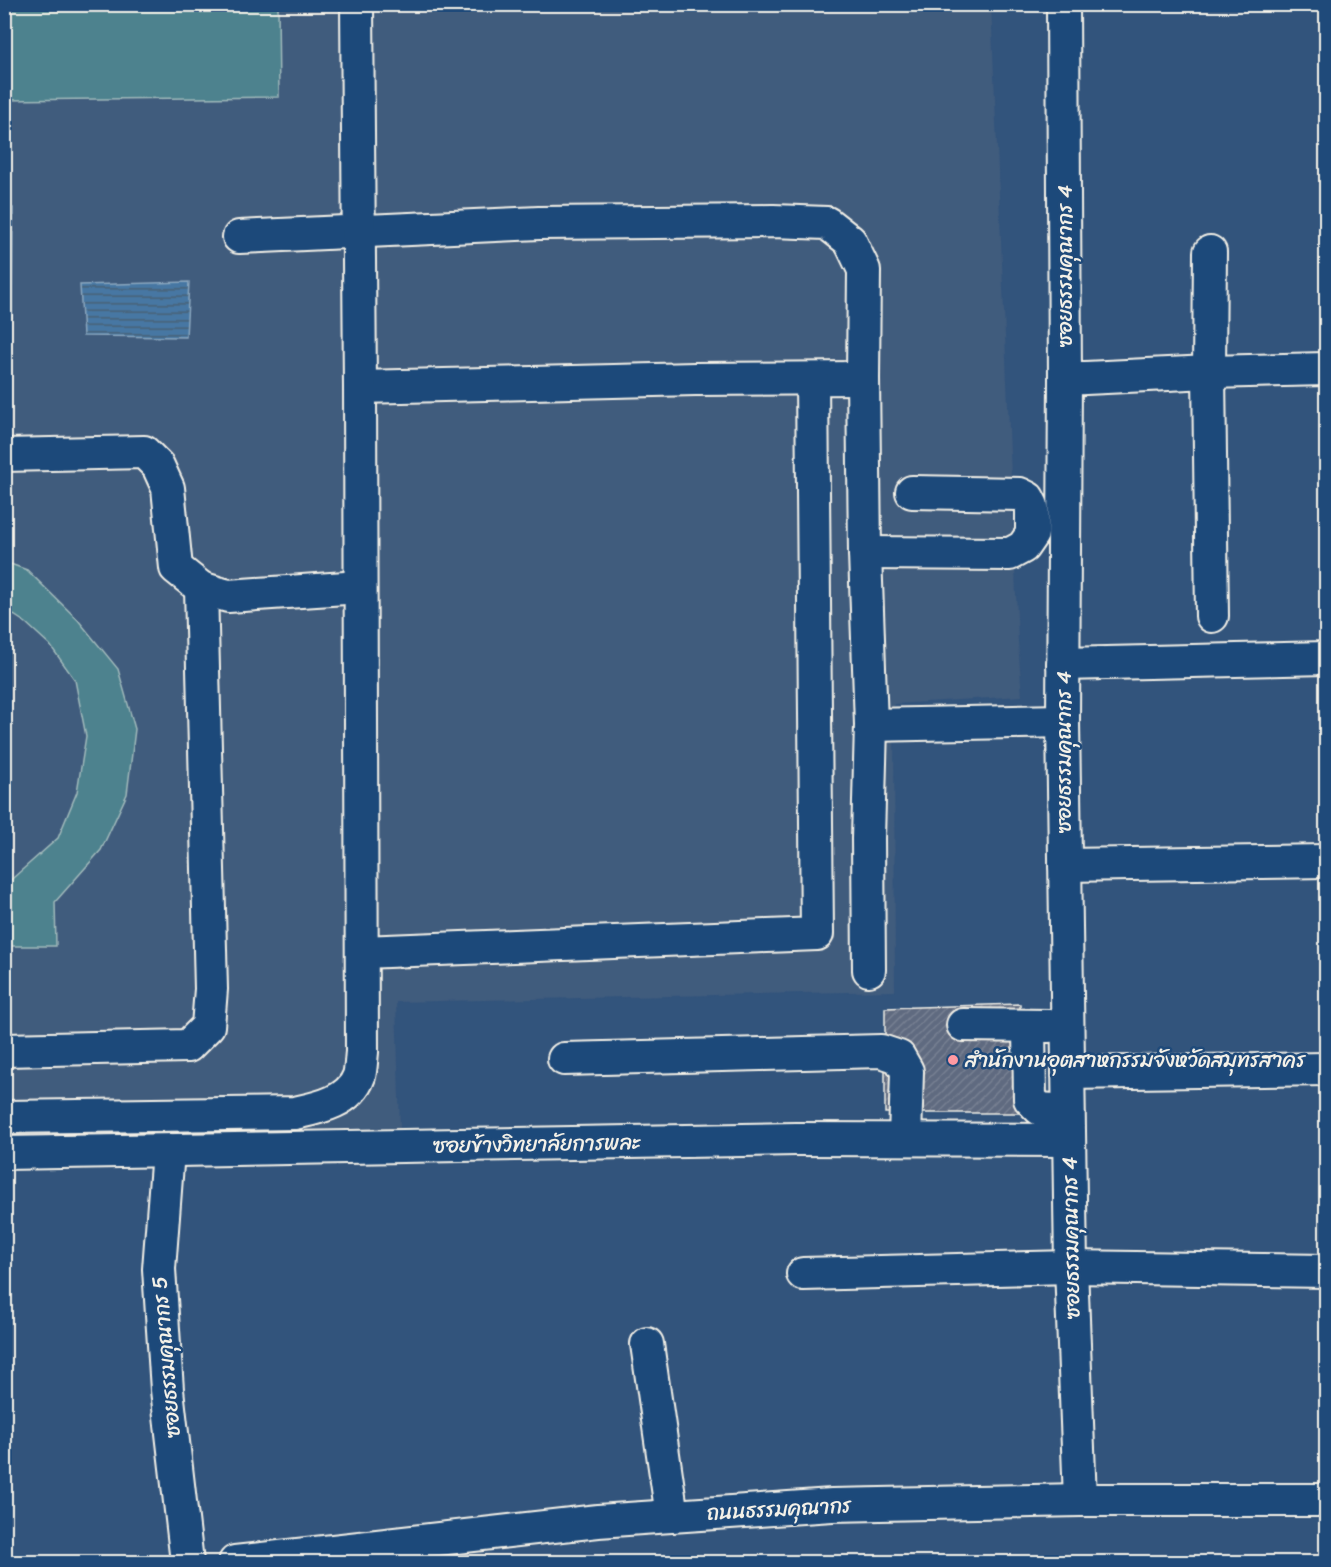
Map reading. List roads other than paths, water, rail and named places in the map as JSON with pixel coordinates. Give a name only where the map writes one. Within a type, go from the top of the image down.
[{"type":"street","points":[[4,1117],[295,1113],[322,1107],[346,1095],[358,1077],[362,1052],[362,952],[357,4]]},
{"type":"street","name":"ซอยธรรมคุณากร 4","points":[[1063,4],[1065,379],[1063,721],[1071,1267],[1080,1500]]},
{"type":"street","points":[[239,237],[539,223],[773,221],[826,223],[850,241],[864,270],[865,553],[871,725],[868,839],[869,970]]},
{"type":"street","points":[[1210,252],[1212,616]]},
{"type":"street","points":[[1065,379],[1326,369]]},
{"type":"street","points":[[360,387],[695,379],[863,378]]},
{"type":"street","points":[[362,952],[817,934],[812,379]]},
{"type":"street","points":[[4,455],[144,452],[158,466],[168,488],[176,568],[201,588],[228,596],[360,587]]},
{"type":"street","points":[[865,553],[1010,554],[1023,547],[1032,534],[1032,507],[1028,498],[1020,494],[912,492]]},
{"type":"street","points":[[4,1050],[188,1046],[208,1026],[211,989],[201,588]]},
{"type":"street","points":[[1063,664],[1326,658]]},
{"type":"street","points":[[871,725],[1063,721]]},
{"type":"street","points":[[1065,865],[1326,861]]},
{"type":"street","points":[[963,1024],[1067,1026]]},
{"type":"street","points":[[1029,1026],[1030,1099],[1040,1109],[1069,1125]]},
{"type":"street","points":[[564,1059],[881,1050],[899,1057],[907,1071],[906,1139]]},
{"type":"street","points":[[1068,1074],[1326,1069]]},
{"type":"street","name":"ซอยข้างวิทยาลัยการพละ","points":[[4,1154],[796,1139],[906,1139],[1069,1125]]},
{"type":"street","name":"ซอยธรรมคุณากร 5","points":[[168,1151],[159,1269],[167,1390],[187,1563]]},
{"type":"street","points":[[803,1274],[1071,1267],[1326,1271]]},
{"type":"street","points":[[647,1344],[672,1516]]},
{"type":"street","name":"ถนนธรรมคุณากร","points":[[235,1563],[598,1521],[832,1505],[1080,1500],[1326,1500]]},
{"type":"place","name":"สำนักงานอุตสาหกรรมจังหวัดสมุทรสาคร","points":[[953,1060]]}]
